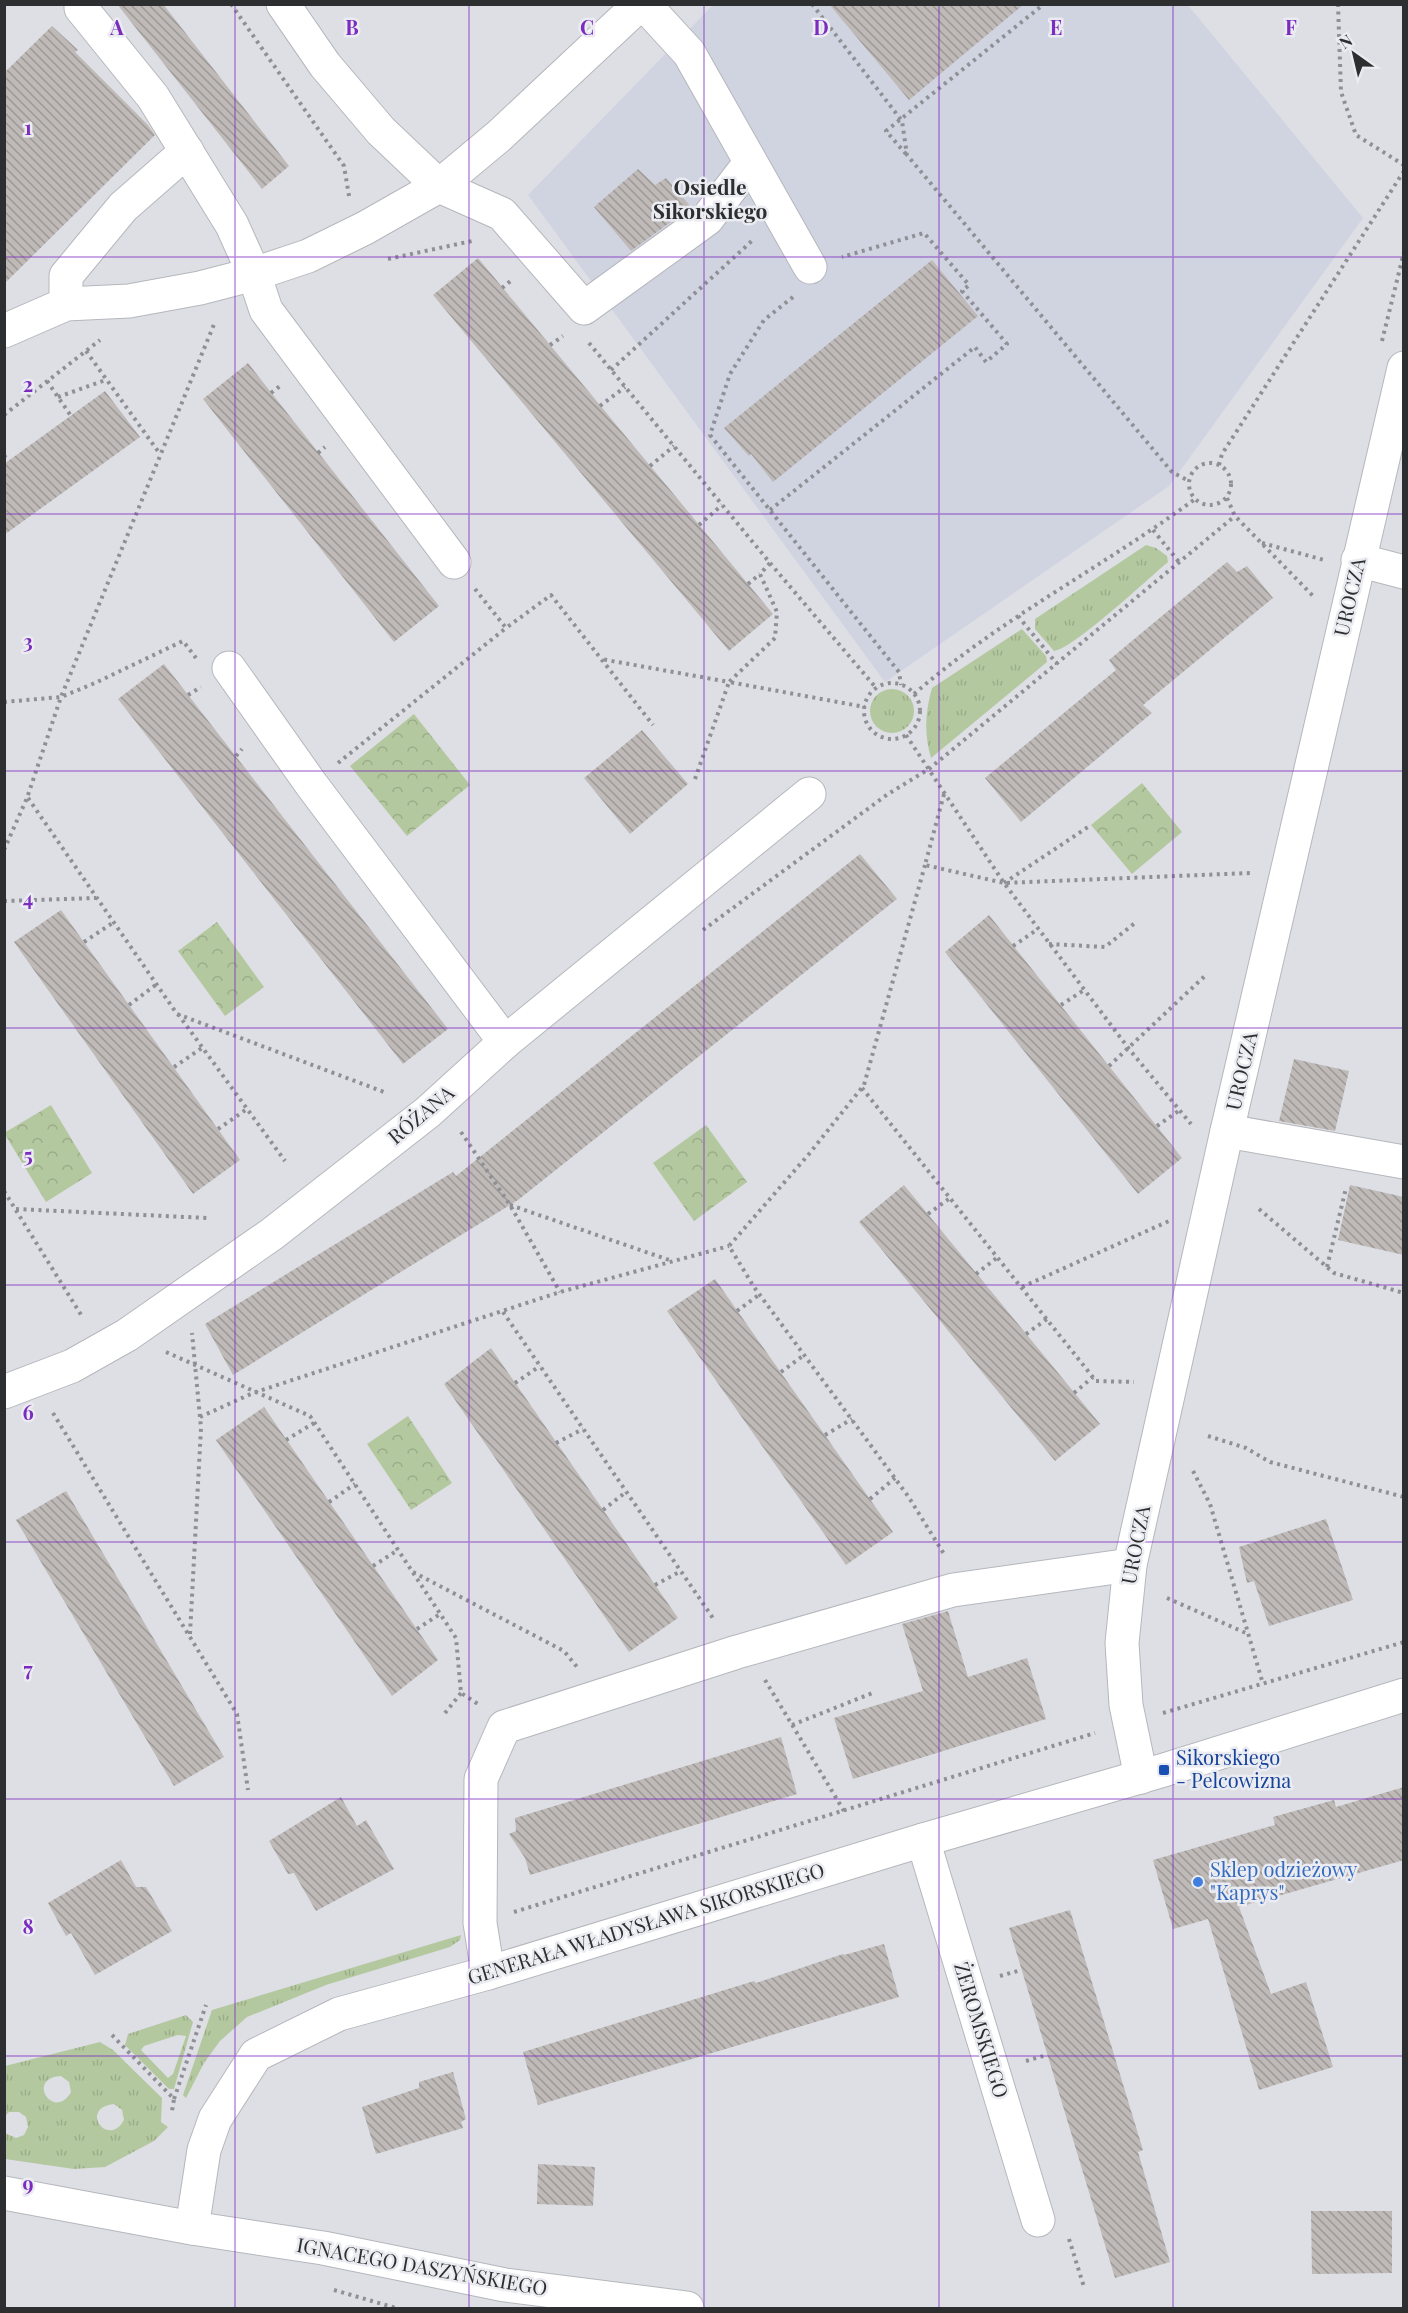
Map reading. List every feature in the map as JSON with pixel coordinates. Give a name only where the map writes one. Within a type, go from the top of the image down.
[{"type":"street","points":[[283,4],[325,65],[381,131],[439,186],[502,214],[584,308],[707,219],[750,163]]},
{"type":"street","points":[[4,331],[66,304],[129,301],[200,288],[254,274],[308,256],[346,237],[439,186],[500,136],[642,4],[689,52],[810,267]]},
{"type":"street","points":[[81,8],[153,97],[187,151],[232,225],[254,274],[266,310],[454,562]]},
{"type":"street","points":[[66,304],[66,276],[123,207],[187,151]]},
{"type":"street","name":"UROCZA","points":[[1141,1777],[1126,1705],[1122,1643],[1130,1565],[1227,1131],[1345,561],[1404,368]]},
{"type":"street","points":[[1345,561],[1404,572]]},
{"type":"street","points":[[215,666],[311,784],[505,1042]]},
{"type":"street","name":"RÓŻANA","points":[[4,1392],[72,1366],[128,1335],[272,1234],[428,1112],[505,1042],[809,794]]},
{"type":"street","points":[[1227,1131],[1404,1162]]},
{"type":"street","points":[[488,1973],[480,1923],[481,1779],[504,1727],[742,1651],[953,1590],[1130,1565]]},
{"type":"street","name":"GENERAŁA WŁADYSŁAWA SIKORSKIEGO","points":[[192,2228],[204,2150],[215,2119],[256,2055],[339,2014],[488,1973],[923,1840],[1141,1777],[1404,1695]]},
{"type":"street","name":"ŻEROMSKIEGO","points":[[923,1840],[1038,2220]]},
{"type":"street","points":[[4,2193],[192,2228]]},
{"type":"street","name":"IGNACEGO DASZYŃSKIEGO","points":[[192,2228],[323,2248],[505,2285],[687,2308]]},
{"type":"path","points":[[231,4],[344,166],[350,200]]},
{"type":"path","points":[[812,4],[900,120],[907,155]]},
{"type":"path","points":[[1044,4],[886,131],[1172,472],[1189,481]]},
{"type":"path","points":[[1338,4],[1341,93],[1356,135],[1404,165]]},
{"type":"path","points":[[1219,465],[1222,454],[1404,171]]},
{"type":"path","points":[[611,370],[780,216]]},
{"type":"path","points":[[770,510],[975,346],[986,362],[1007,344],[962,291],[969,285],[924,233],[810,267],[806,287],[764,320],[730,374],[710,435],[899,672],[901,685]]},
{"type":"path","points":[[382,260],[479,239]]},
{"type":"path","points":[[4,850],[27,798],[61,697],[216,318],[205,319]]},
{"type":"path","points":[[4,415],[108,334]]},
{"type":"path","points":[[582,335],[877,689]]},
{"type":"path","points":[[86,351],[160,455]]},
{"type":"path","points":[[58,397],[106,380]]},
{"type":"path","points":[[47,381],[71,416]]},
{"type":"path","points":[[600,406],[625,387]]},
{"type":"path","points":[[650,466],[674,446]]},
{"type":"path","points":[[4,455],[8,461]]},
{"type":"path","points":[[1211,462],[1219,465],[1230,475],[1232,487],[1227,498],[1217,505],[1205,506],[1195,499],[1190,491],[1189,481],[1192,472],[1199,465],[1211,462]]},
{"type":"path","points":[[1227,498],[1235,516],[1321,604]]},
{"type":"path","points":[[914,694],[1018,616],[1153,530],[1195,499]]},
{"type":"path","points":[[699,525],[722,505]]},
{"type":"path","points":[[929,769],[1235,516]]},
{"type":"path","points":[[1153,530],[1179,562]]},
{"type":"path","points":[[1261,543],[1345,561]]},
{"type":"path","points":[[454,562],[506,628]]},
{"type":"path","points":[[748,584],[770,563]]},
{"type":"path","points":[[695,779],[729,682],[775,638],[777,612],[760,574]]},
{"type":"path","points":[[311,784],[506,628],[551,595],[653,724]]},
{"type":"path","points":[[1018,616],[1057,664]]},
{"type":"path","points":[[4,702],[61,697],[95,684],[183,641],[215,666]]},
{"type":"path","points":[[602,659],[865,707]]},
{"type":"path","points":[[884,684],[901,685],[909,688],[914,694],[920,710],[918,722],[911,732],[900,738],[888,739],[876,735],[868,725],[864,713],[866,701],[877,689],[884,684]]},
{"type":"path","points":[[906,735],[1004,883],[1129,1049],[1194,1127]]},
{"type":"path","points":[[200,1417],[253,1393],[561,1292],[729,1246],[809,1154],[862,1088],[880,1033],[944,794]]},
{"type":"path","points":[[27,798],[177,1014],[285,1161]]},
{"type":"path","points":[[1004,883],[1091,825]]},
{"type":"path","points":[[925,865],[1004,883],[1261,873]]},
{"type":"path","points":[[4,901],[97,898]]},
{"type":"path","points":[[84,942],[114,922]]},
{"type":"path","points":[[1049,944],[1105,947],[1135,923]]},
{"type":"path","points":[[1013,946],[1038,929]]},
{"type":"path","points":[[1109,1066],[1207,974]]},
{"type":"path","points":[[129,1005],[157,984]]},
{"type":"path","points":[[1060,1005],[1084,990]]},
{"type":"path","points":[[177,1014],[384,1092]]},
{"type":"path","points":[[174,1067],[202,1047]]},
{"type":"path","points":[[862,1088],[1096,1381],[1141,1383]]},
{"type":"path","points":[[218,1129],[247,1109]]},
{"type":"path","points":[[1157,1126],[1180,1110]]},
{"type":"path","points":[[460,1130],[510,1205],[561,1292]]},
{"type":"path","points":[[1327,1267],[1347,1180]]},
{"type":"path","points":[[4,1191],[87,1324]]},
{"type":"path","points":[[928,1214],[950,1198]]},
{"type":"path","points":[[510,1205],[673,1261]]},
{"type":"path","points":[[16,1209],[207,1218]]},
{"type":"path","points":[[1259,1209],[1334,1274],[1404,1293]]},
{"type":"path","points":[[1022,1287],[1177,1218]]},
{"type":"path","points":[[729,1246],[760,1294],[895,1478],[934,1540]]},
{"type":"path","points":[[976,1274],[998,1257]]},
{"type":"path","points":[[737,1311],[760,1294]]},
{"type":"path","points":[[503,1312],[681,1571],[742,1651],[792,1725],[844,1811]]},
{"type":"path","points":[[1026,1334],[1047,1319]]},
{"type":"path","points":[[190,1635],[200,1417],[192,1326]]},
{"type":"path","points":[[157,1348],[253,1393],[310,1416],[456,1638],[461,1693],[445,1713]]},
{"type":"path","points":[[781,1372],[804,1355]]},
{"type":"path","points":[[514,1383],[540,1366]]},
{"type":"path","points":[[1074,1393],[1093,1377]]},
{"type":"path","points":[[56,1418],[237,1714],[248,1790]]},
{"type":"path","points":[[825,1435],[852,1419]]},
{"type":"path","points":[[286,1440],[314,1423]]},
{"type":"path","points":[[556,1443],[584,1429]]},
{"type":"path","points":[[1208,1436],[1246,1448],[1270,1462],[1404,1497]]},
{"type":"path","points":[[1193,1471],[1210,1504],[1263,1684]]},
{"type":"path","points":[[870,1499],[895,1478]]},
{"type":"path","points":[[329,1502],[355,1484]]},
{"type":"path","points":[[603,1510],[626,1492]]},
{"type":"path","points":[[373,1566],[398,1550]]},
{"type":"path","points":[[655,1585],[681,1571]]},
{"type":"path","points":[[412,1572],[564,1651],[581,1672]]},
{"type":"path","points":[[1167,1598],[1248,1634]]},
{"type":"path","points":[[417,1629],[440,1614]]},
{"type":"path","points":[[480,1923],[1130,1722],[1404,1642]]},
{"type":"path","points":[[792,1725],[875,1692]]},
{"type":"path","points":[[461,1693],[487,1710],[504,1727]]},
{"type":"path","points":[[172,2111],[206,2005]]},
{"type":"path","points":[[112,2035],[174,2099]]},
{"type":"path","points":[[325,2287],[396,2308]]},
{"type":"shaded area","points":[[1187,4],[1363,218],[1169,486],[885,682],[528,195],[713,5]]},
{"type":"green space","points":[[1146,545],[1156,548],[1167,556],[1168,562],[1093,626],[1064,647],[1054,651],[1035,629],[1035,619]]},
{"type":"green space","points":[[1022,629],[1046,656],[1047,662],[931,758],[926,723],[932,688]]},
{"type":"green space","points":[[892,689],[907,696],[914,711],[907,726],[892,733],[877,726],[870,711],[877,696]]},
{"type":"green space","points":[[414,714],[470,785],[407,836],[350,766]]},
{"type":"green space","points":[[1142,783],[1182,832],[1132,874],[1091,825]]},
{"type":"green space","points":[[217,922],[264,987],[225,1016],[178,951]]},
{"type":"green space","points":[[51,1105],[92,1173],[46,1202],[4,1133]]},
{"type":"green space","points":[[706,1125],[747,1182],[694,1221],[653,1163]]},
{"type":"green space","points":[[408,1416],[452,1483],[411,1510],[367,1444]]},
{"type":"green space","points":[[461,1935],[460,1940],[450,1947],[326,1985],[247,2017],[220,2041],[204,2063],[186,2098],[183,2095],[212,2010]]},
{"type":"green space","points":[[186,2015],[193,2022],[174,2089],[169,2089],[125,2045],[128,2034]],"holes":[[[178,2035],[186,2036],[173,2074],[168,2078],[141,2050],[144,2046]]]},
{"type":"green space","points":[[100,2042],[113,2050],[162,2098],[161,2122],[168,2127],[154,2141],[105,2167],[74,2169],[5,2159],[5,2133],[16,2138],[24,2135],[28,2127],[26,2117],[19,2112],[9,2112],[5,2116],[5,2066]],"holes":[[[61,2076],[69,2082],[71,2092],[64,2100],[51,2101],[46,2096],[45,2084],[50,2078]],[[114,2104],[122,2110],[124,2120],[118,2128],[104,2129],[97,2118],[98,2112],[103,2107]]]},
{"type":"building","points":[[117,4],[163,4],[289,166],[262,189]]},
{"type":"building","points":[[829,4],[1024,4],[909,100]]},
{"type":"building","points":[[52,26],[78,50],[75,52],[148,125],[155,135],[4,284],[4,73]]},
{"type":"building","points":[[638,169],[655,185],[666,178],[691,207],[631,251],[594,207]]},
{"type":"building","points":[[478,258],[773,614],[729,651],[433,295]]},
{"type":"building","points":[[932,260],[978,316],[773,482],[751,454],[749,456],[724,428]]},
{"type":"building","points":[[248,363],[439,606],[394,642],[203,399]]},
{"type":"building","points":[[105,391],[140,437],[4,535],[4,464]]},
{"type":"building","points":[[1227,562],[1237,572],[1247,566],[1273,598],[1143,705],[1152,713],[1021,822],[985,778],[1116,670],[1109,660]]},
{"type":"building","points":[[164,664],[448,1029],[403,1064],[118,699]]},
{"type":"building","points":[[642,730],[688,784],[630,834],[584,778]]},
{"type":"building","points":[[860,854],[897,899],[518,1200],[233,1375],[205,1324],[453,1172],[456,1176]]},
{"type":"building","points":[[61,910],[240,1160],[193,1194],[14,942]]},
{"type":"building","points":[[989,915],[1182,1158],[1138,1194],[945,952]]},
{"type":"building","points":[[1294,1059],[1349,1071],[1335,1131],[1279,1121]]},
{"type":"building","points":[[904,1185],[1100,1424],[1055,1461],[859,1222]]},
{"type":"building","points":[[1350,1185],[1404,1197],[1404,1255],[1338,1240]]},
{"type":"building","points":[[715,1279],[893,1532],[846,1565],[667,1311]]},
{"type":"building","points":[[491,1348],[678,1618],[629,1652],[444,1384]]},
{"type":"building","points":[[264,1407],[438,1660],[392,1696],[216,1440]]},
{"type":"building","points":[[66,1491],[224,1757],[174,1786],[16,1520]]},
{"type":"building","points":[[1326,1519],[1353,1600],[1269,1626],[1254,1581],[1247,1583],[1239,1547]]},
{"type":"building","points":[[948,1611],[968,1677],[1027,1658],[1046,1719],[853,1779],[834,1718],[923,1691],[902,1624]]},
{"type":"building","points":[[781,1737],[797,1794],[530,1875],[525,1858],[509,1834],[516,1831],[515,1818]]},
{"type":"building","points":[[1404,1787],[1404,1860],[1239,1907],[1271,1994],[1306,1982],[1333,2067],[1259,2090],[1208,1919],[1173,1929],[1153,1860],[1275,1825],[1273,1817],[1334,1800],[1336,1807]]},
{"type":"building","points":[[341,1797],[357,1826],[366,1820],[394,1869],[316,1911],[294,1873],[288,1874],[269,1841]]},
{"type":"building","points":[[121,1860],[136,1887],[146,1887],[172,1931],[95,1975],[71,1933],[66,1936],[48,1903]]},
{"type":"building","points":[[1070,1910],[1143,2150],[1138,2152],[1170,2262],[1115,2278],[1009,1928]]},
{"type":"building","points":[[884,1944],[899,1997],[538,2105],[523,2052],[754,1981],[756,1983],[843,1954]]},
{"type":"building","points":[[453,2072],[466,2119],[461,2122],[463,2128],[376,2154],[362,2107],[419,2088],[419,2082]]},
{"type":"building","points":[[538,2164],[595,2167],[593,2206],[537,2204]]},
{"type":"building","points":[[1311,2211],[1392,2211],[1392,2273],[1312,2274]]},
{"type":"place","name":"Sikorskiego - Pelcowizna","points":[[1164,1770]]},
{"type":"place","name":"Sklep odzieżowy \"Kaprys\"","points":[[1198,1882]]},
{"type":"district","name":"Osiedle Sikorskiego","points":[[710,200]]}]
